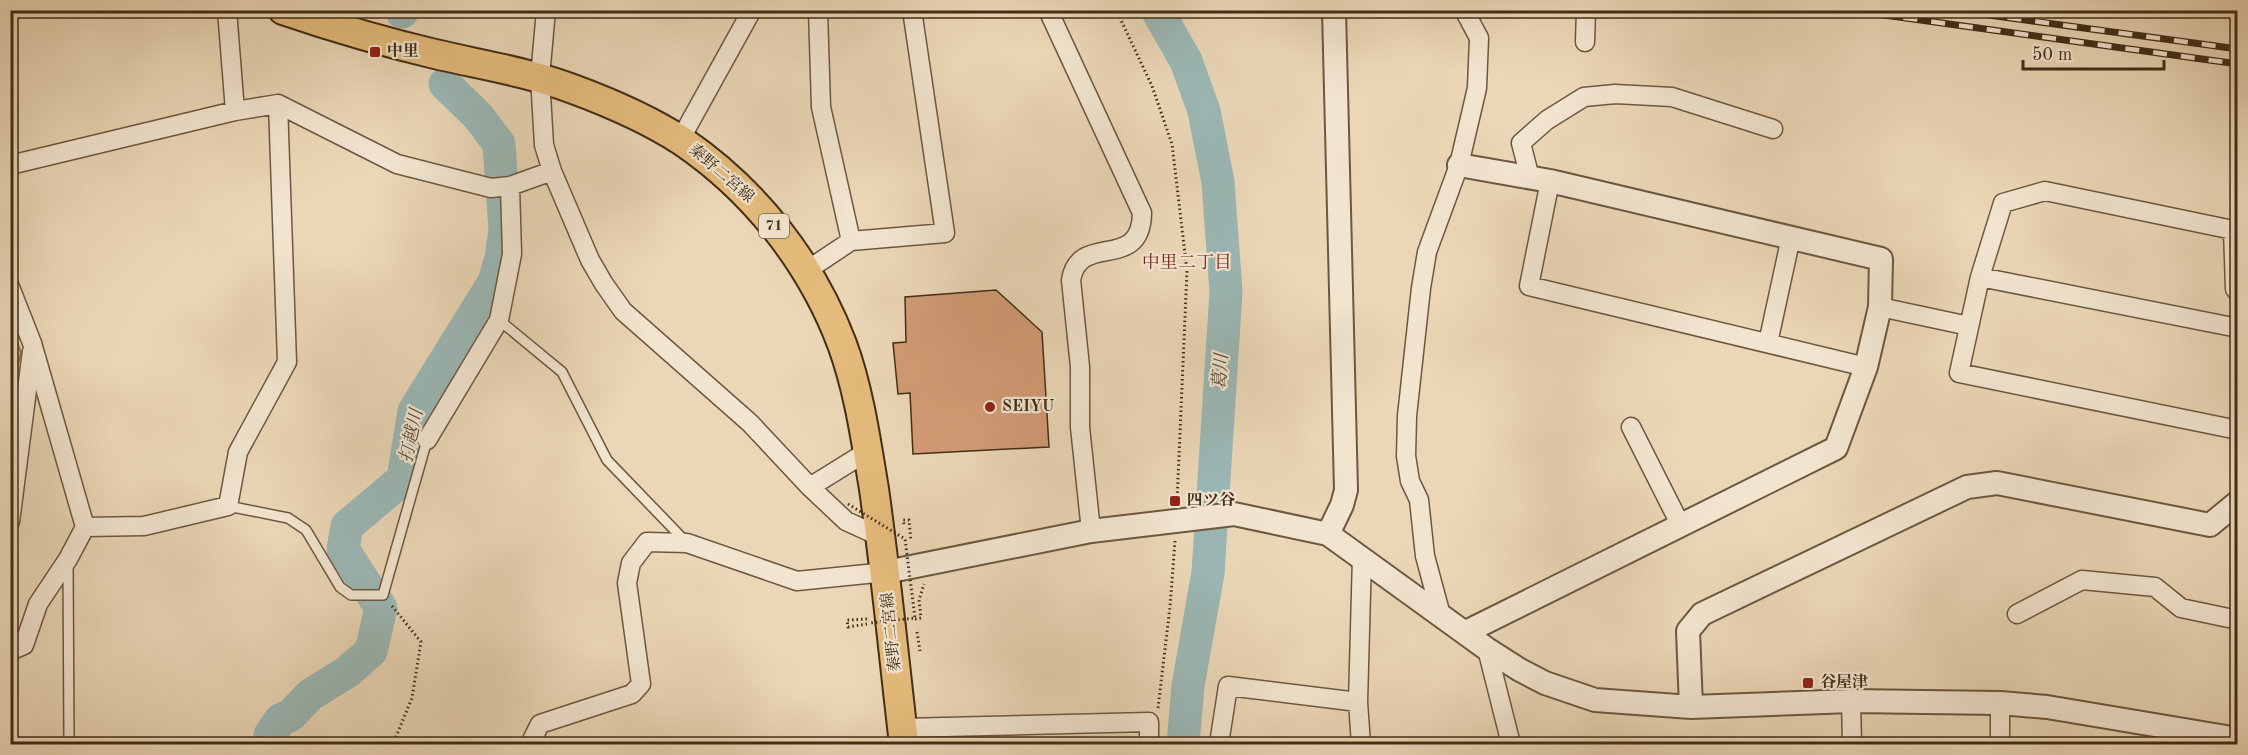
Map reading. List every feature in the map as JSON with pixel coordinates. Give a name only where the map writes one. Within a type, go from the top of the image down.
[{"type":"main road","name":"秦野二宮線","points":[[283,10],[379,40],[540,77],[617,106],[680,140],[734,182],[761,210],[806,271],[823,301],[842,345],[859,405],[868,451],[893,538],[886,572],[903,736]]},
{"type":"street","points":[[227,10],[235,111]]},
{"type":"street","points":[[546,10],[540,77],[544,145],[552,171],[590,260],[623,311],[750,423],[810,488],[846,521],[893,538]]},
{"type":"street","points":[[680,140],[752,10]]},
{"type":"street","points":[[818,10],[821,107],[851,241]]},
{"type":"street","points":[[806,271],[851,241],[945,233],[912,10]]},
{"type":"street","points":[[1048,10],[1142,213],[1142,225],[1126,247],[1085,256],[1073,268],[1071,280],[1080,367],[1080,427],[1091,531]]},
{"type":"street","points":[[1328,534],[1342,506],[1346,490],[1334,10]]},
{"type":"street","points":[[1441,615],[1425,556],[1419,500],[1410,481],[1406,456],[1407,416],[1427,252],[1460,165],[1477,88],[1479,38],[1464,10]]},
{"type":"street","points":[[1585,42],[1587,10]]},
{"type":"street","points":[[1773,129],[1672,97],[1615,94],[1584,97],[1546,120],[1521,143],[1540,179],[1529,286],[1866,367]]},
{"type":"street","points":[[85,527],[144,526],[228,506],[238,452],[287,362],[278,104]]},
{"type":"street","points":[[10,165],[235,111],[278,104],[397,164],[490,188],[510,186],[552,171]]},
{"type":"street","points":[[1460,165],[1540,179],[1881,259],[1880,306],[1866,367],[1836,448],[1466,632]]},
{"type":"street","points":[[427,440],[499,320],[512,254],[510,186]]},
{"type":"street","points":[[2238,292],[2235,289],[2233,230],[2045,191],[2003,203],[1980,278],[1959,373],[2238,430]]},
{"type":"street","points":[[1768,343],[1791,237]]},
{"type":"street","points":[[1980,278],[2238,328]]},
{"type":"street","points":[[10,287],[33,342],[85,527],[68,559],[38,604],[24,645],[10,651]]},
{"type":"street","points":[[1880,306],[1969,326]]},
{"type":"street","points":[[10,522],[33,342]]},
{"type":"street","points":[[1631,427],[1682,526]]},
{"type":"street","points":[[810,488],[868,451]]},
{"type":"street","points":[[1691,707],[1688,631],[1702,614],[1967,488],[1997,483],[2210,525],[2238,502]]},
{"type":"street","points":[[530,744],[540,724],[632,694],[641,684],[627,583],[631,563],[647,542],[687,543],[797,581],[886,572],[1091,531],[1234,514],[1328,534],[1487,649],[1520,670],[1545,683],[1595,700],[1691,707],[1851,701],[2000,704],[2047,707],[2238,739]]},
{"type":"street","points":[[1361,744],[1358,702],[1362,557]]},
{"type":"street","points":[[2017,614],[2082,580],[2155,587],[2181,608],[2238,620]]},
{"type":"street","points":[[1487,649],[1511,744]]},
{"type":"street","points":[[1219,744],[1228,686],[1358,702]]},
{"type":"street","points":[[1851,701],[1852,744]]},
{"type":"street","points":[[2000,704],[2000,744]]},
{"type":"street","points":[[903,736],[1149,722],[1149,744]]},
{"type":"lane","points":[[499,320],[562,372],[607,460],[687,543]]},
{"type":"lane","points":[[228,506],[288,518],[306,530],[340,587],[351,595],[383,595],[427,440]]},
{"type":"lane","points":[[68,559],[69,744]]},
{"type":"path","points":[[1114,10],[1152,86],[1172,144],[1188,271],[1170,607],[1158,712],[1149,722]]},
{"type":"path","points":[[848,504],[893,538],[915,618],[920,651]]},
{"type":"path","points":[[893,538],[903,520],[909,520],[911,541]]},
{"type":"path","points":[[867,619],[847,620],[848,627],[921,618],[919,600],[924,584]]},
{"type":"path","points":[[383,595],[421,642],[412,698],[393,744]]},
{"type":"shaded area","points":[[11,326],[21,352],[11,397]]},
{"type":"building","points":[[996,290],[1042,332],[1049,447],[913,454],[910,393],[898,394],[893,343],[906,342],[905,297]]},
{"type":"waterway","name":"葛川","points":[[1157,10],[1186,61],[1204,111],[1218,182],[1226,292],[1208,573],[1188,686],[1183,744]]},
{"type":"waterway","name":"打越川","points":[[271,744],[270,735],[280,720],[291,715],[310,695],[347,672],[371,651],[381,608],[343,549],[347,526],[403,479],[414,411],[494,282],[501,258],[505,230],[499,144],[478,116],[445,84]]},
{"type":"railway","points":[[1848,10],[2238,64]]},
{"type":"railway","points":[[1952,10],[2238,49]]},
{"type":"place","name":"中里","points":[[375,52]]},
{"type":"place","name":"SEIYU","points":[[990,407]]},
{"type":"place","name":"四ツ谷","points":[[1175,501]]},
{"type":"place","name":"谷屋津","points":[[1808,683]]},
{"type":"district","name":"中里二丁目","points":[[1187,263]]}]
